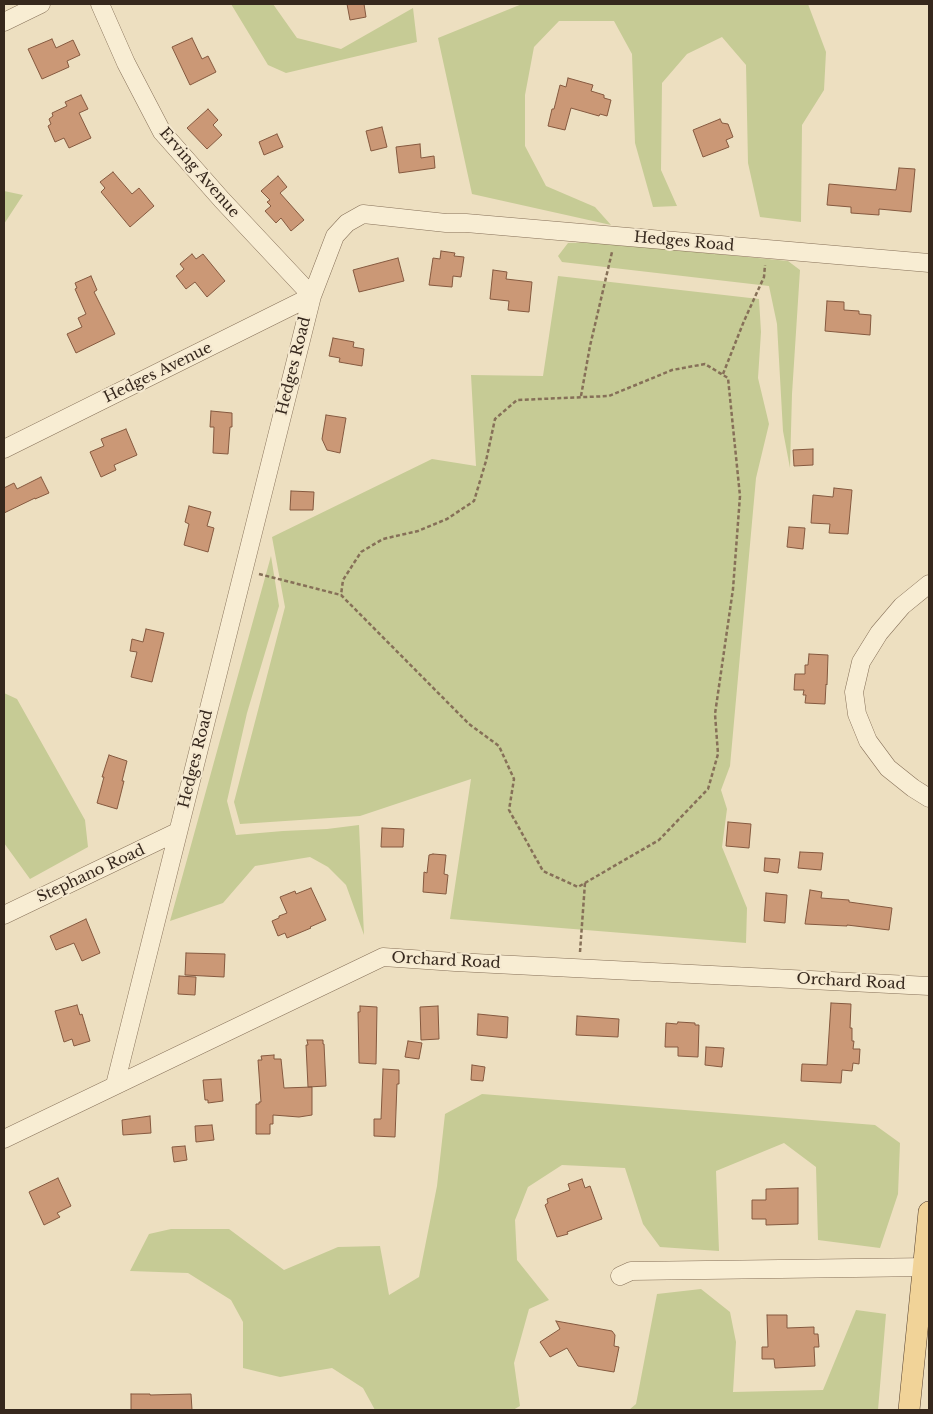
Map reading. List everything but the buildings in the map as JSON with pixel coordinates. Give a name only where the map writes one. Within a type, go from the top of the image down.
[{"type":"main road","points":[[909,1410],[926,1267],[929,1212]]},
{"type":"street","points":[[4,22],[41,4]]},
{"type":"street","name":"Erving Avenue","points":[[100,4],[126,63],[162,132],[222,200],[312,296]]},
{"type":"street","name":"Hedges Road","points":[[115,1085],[312,296],[335,236],[347,223],[363,214],[446,223],[466,223],[929,263]]},
{"type":"street","name":"Hedges Avenue","points":[[4,449],[312,296]]},
{"type":"street","points":[[929,584],[902,606],[879,634],[861,662],[854,692],[856,714],[868,741],[888,768],[929,798]]},
{"type":"street","name":"Stephano Road","points":[[4,915],[177,832]]},
{"type":"street","name":"Orchard Road","points":[[4,1139],[383,957],[929,986]]},
{"type":"street","points":[[620,1276],[632,1271],[926,1267]]},
{"type":"path","points":[[581,397],[590,346],[616,236]]},
{"type":"path","points":[[723,374],[764,277],[766,249]]},
{"type":"path","points":[[243,570],[341,595],[469,724],[499,746],[514,779],[509,810],[543,871],[578,887],[659,840],[708,789],[718,754],[715,714],[733,589],[740,496],[728,378],[706,364],[672,370],[609,396],[517,400],[495,419],[486,461],[474,501],[446,519],[418,531],[383,539],[361,552],[343,580],[341,595]]},
{"type":"path","points":[[579,968],[584,883]]},
{"type":"green space","points":[[231,4],[273,4],[297,38],[341,49],[413,8],[417,42],[286,73],[268,65]]},
{"type":"green space","points":[[522,4],[808,4],[826,52],[824,90],[802,125],[801,222],[760,217],[748,163],[746,65],[722,37],[687,54],[662,83],[661,170],[677,206],[653,207],[635,143],[632,54],[614,21],[559,21],[534,47],[525,95],[525,146],[546,186],[595,207],[611,225],[472,194],[438,38]]},
{"type":"green space","points":[[4,191],[23,195],[4,224]]},
{"type":"green space","points":[[596,242],[788,261],[800,270],[792,394],[790,468],[783,431],[777,324],[769,286],[562,262],[558,256],[568,243]]},
{"type":"green space","points":[[558,276],[759,299],[761,332],[758,378],[769,424],[756,478],[730,766],[721,790],[727,809],[722,847],[747,908],[746,943],[450,919],[471,779],[360,816],[240,824],[234,802],[285,607],[272,537],[432,459],[476,466],[471,375],[543,376]]},
{"type":"green space","points":[[271,556],[279,606],[247,713],[227,801],[236,835],[359,825],[364,935],[346,885],[328,867],[310,857],[255,866],[223,903],[170,921]]},
{"type":"green space","points":[[4,693],[17,699],[85,820],[88,847],[30,879],[4,843]]},
{"type":"green space","points":[[482,1094],[875,1125],[900,1143],[898,1194],[880,1248],[818,1240],[816,1167],[784,1143],[716,1171],[719,1251],[660,1247],[643,1224],[625,1168],[562,1165],[528,1187],[515,1220],[517,1260],[549,1300],[529,1309],[514,1363],[520,1406],[513,1410],[375,1410],[363,1388],[332,1368],[280,1377],[243,1368],[243,1322],[231,1300],[188,1273],[130,1271],[149,1234],[171,1229],[229,1229],[284,1270],[338,1247],[380,1246],[389,1295],[419,1277],[437,1186],[445,1114]]},
{"type":"green space","points":[[701,1289],[730,1312],[736,1342],[733,1392],[823,1390],[856,1310],[886,1314],[878,1410],[629,1410],[636,1404],[657,1294]]}]
